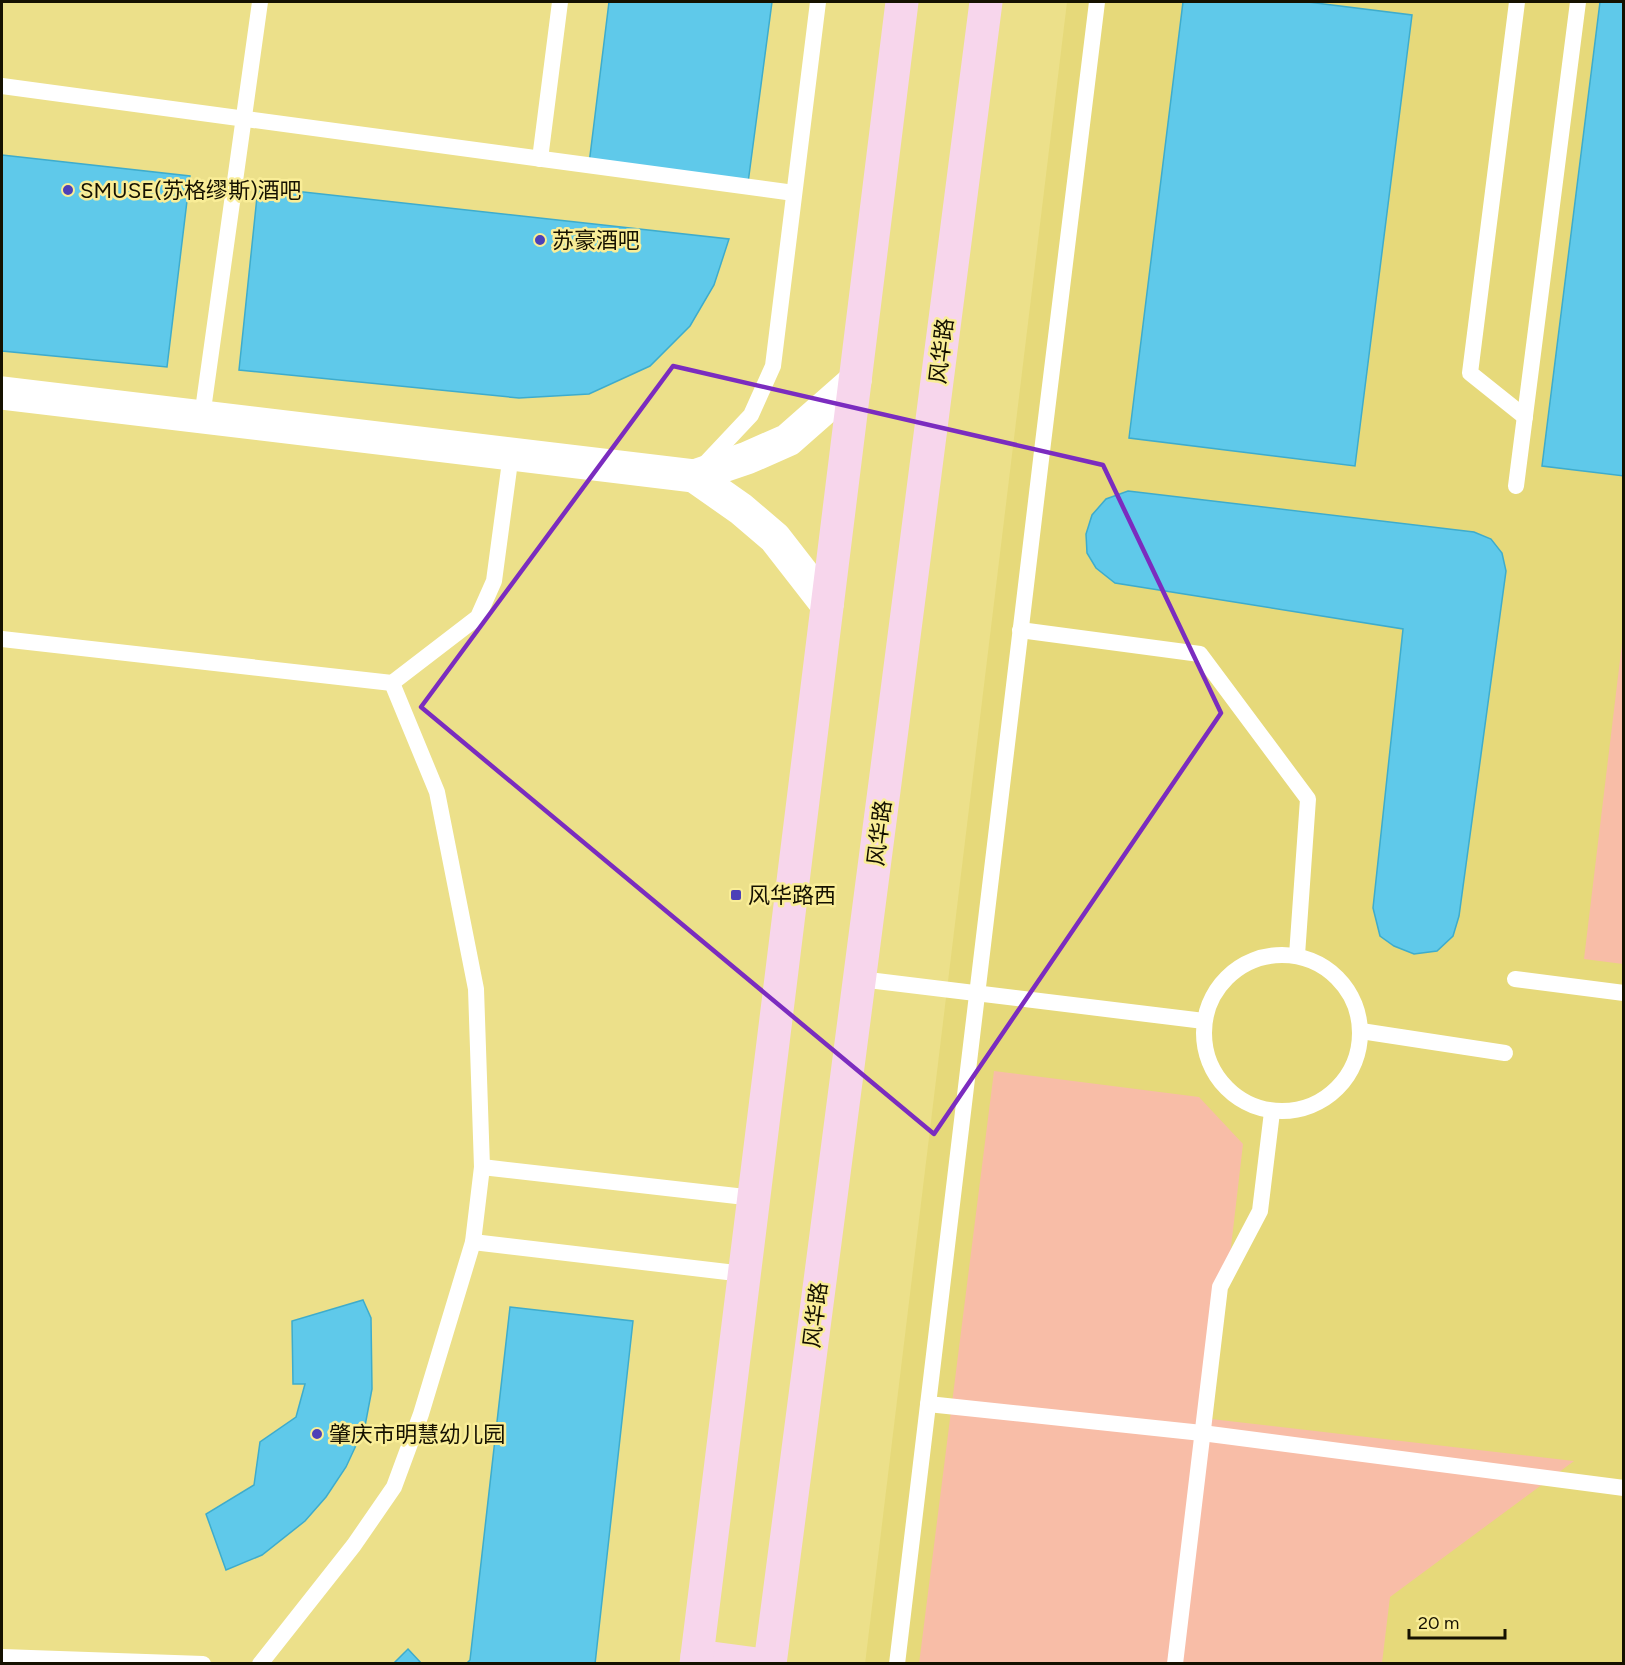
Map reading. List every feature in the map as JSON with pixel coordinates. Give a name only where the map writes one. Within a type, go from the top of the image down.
[{"type":"main road","points":[[756,1664],[696,1660],[902,2]]},
{"type":"main road","name":"风华路","points":[[770,1664],[986,2]]},
{"type":"street","points":[[2,393],[694,476],[747,458],[788,440],[855,381]]},
{"type":"street","points":[[694,476],[741,509],[775,538],[827,605]]},
{"type":"lane","points":[[202,417],[260,2]]},
{"type":"lane","points":[[540,159],[560,2]]},
{"type":"lane","points":[[694,476],[751,415],[773,366],[818,2]]},
{"type":"lane","points":[[897,1664],[1097,2]]},
{"type":"lane","points":[[1517,2],[1470,373],[1525,417]]},
{"type":"lane","points":[[1516,486],[1578,2]]},
{"type":"lane","points":[[2,86],[794,193]]},
{"type":"lane","points":[[2,639],[392,683],[478,617],[494,581],[511,454]]},
{"type":"lane","points":[[1020,630],[1200,654],[1308,799],[1297,955]]},
{"type":"lane","points":[[260,1664],[354,1545],[394,1487],[421,1414],[473,1242],[482,1167],[476,988],[437,792],[392,683]]},
{"type":"lane","points":[[1272,954],[1297,955],[1321,964],[1342,981],[1355,1005],[1361,1031],[1357,1058],[1344,1082],[1324,1100],[1299,1111],[1272,1112],[1248,1105],[1227,1090],[1212,1070],[1204,1046],[1204,1021],[1212,997],[1227,976],[1248,962],[1272,954]]},
{"type":"lane","points":[[860,979],[1204,1021]]},
{"type":"lane","points":[[1515,979],[1623,993]]},
{"type":"lane","points":[[1361,1031],[1505,1053]]},
{"type":"lane","points":[[1175,1664],[1220,1287],[1260,1211],[1272,1112]]},
{"type":"lane","points":[[482,1167],[754,1198]]},
{"type":"lane","points":[[473,1242],[744,1274]]},
{"type":"lane","points":[[928,1404],[1202,1433],[1623,1488]]},
{"type":"lane","points":[[2,1657],[203,1664]]},
{"type":"highlighted area","points":[[673,366],[1103,465],[1221,713],[934,1134],[421,707]]},
{"type":"shaded area","points":[[1067,2],[1623,2],[1623,1663],[865,1664]]},
{"type":"shaded area","points":[[1623,635],[1623,964],[1584,959]]},
{"type":"shaded area","points":[[994,1071],[1199,1097],[1243,1144],[1211,1419],[1574,1461],[1390,1597],[1382,1663],[919,1664]]},
{"type":"building","points":[[609,2],[772,2],[748,183],[589,164]]},
{"type":"building","points":[[1183,2],[1308,2],[1412,15],[1355,466],[1129,438]]},
{"type":"building","points":[[1600,2],[1624,2],[1624,476],[1542,466]]},
{"type":"building","points":[[2,155],[190,176],[167,367],[2,351]]},
{"type":"building","points":[[258,187],[729,239],[714,285],[690,326],[650,366],[589,394],[519,398],[239,370]]},
{"type":"building","points":[[1128,491],[1474,532],[1491,539],[1502,553],[1506,571],[1459,916],[1453,936],[1437,951],[1414,954],[1394,946],[1380,936],[1373,908],[1403,629],[1115,583],[1096,568],[1087,553],[1086,534],[1092,515],[1106,499]]},
{"type":"building","name":"肇庆市明慧幼儿园","points":[[363,1300],[371,1318],[372,1389],[365,1426],[346,1467],[326,1497],[305,1521],[262,1555],[226,1570],[206,1514],[254,1485],[260,1442],[296,1417],[305,1384],[293,1384],[292,1321]]},
{"type":"building","points":[[510,1307],[633,1321],[595,1664],[466,1664],[470,1660]]},
{"type":"building","points":[[408,1649],[422,1664],[393,1664]]},
{"type":"place","name":"SMUSE(苏格缪斯)酒吧","points":[[68,190]]},
{"type":"place","name":"苏豪酒吧","points":[[540,240]]},
{"type":"place","name":"风华路西","points":[[736,895]]},
{"type":"place","name":"肇庆市明慧幼儿园","points":[[317,1434]]}]
